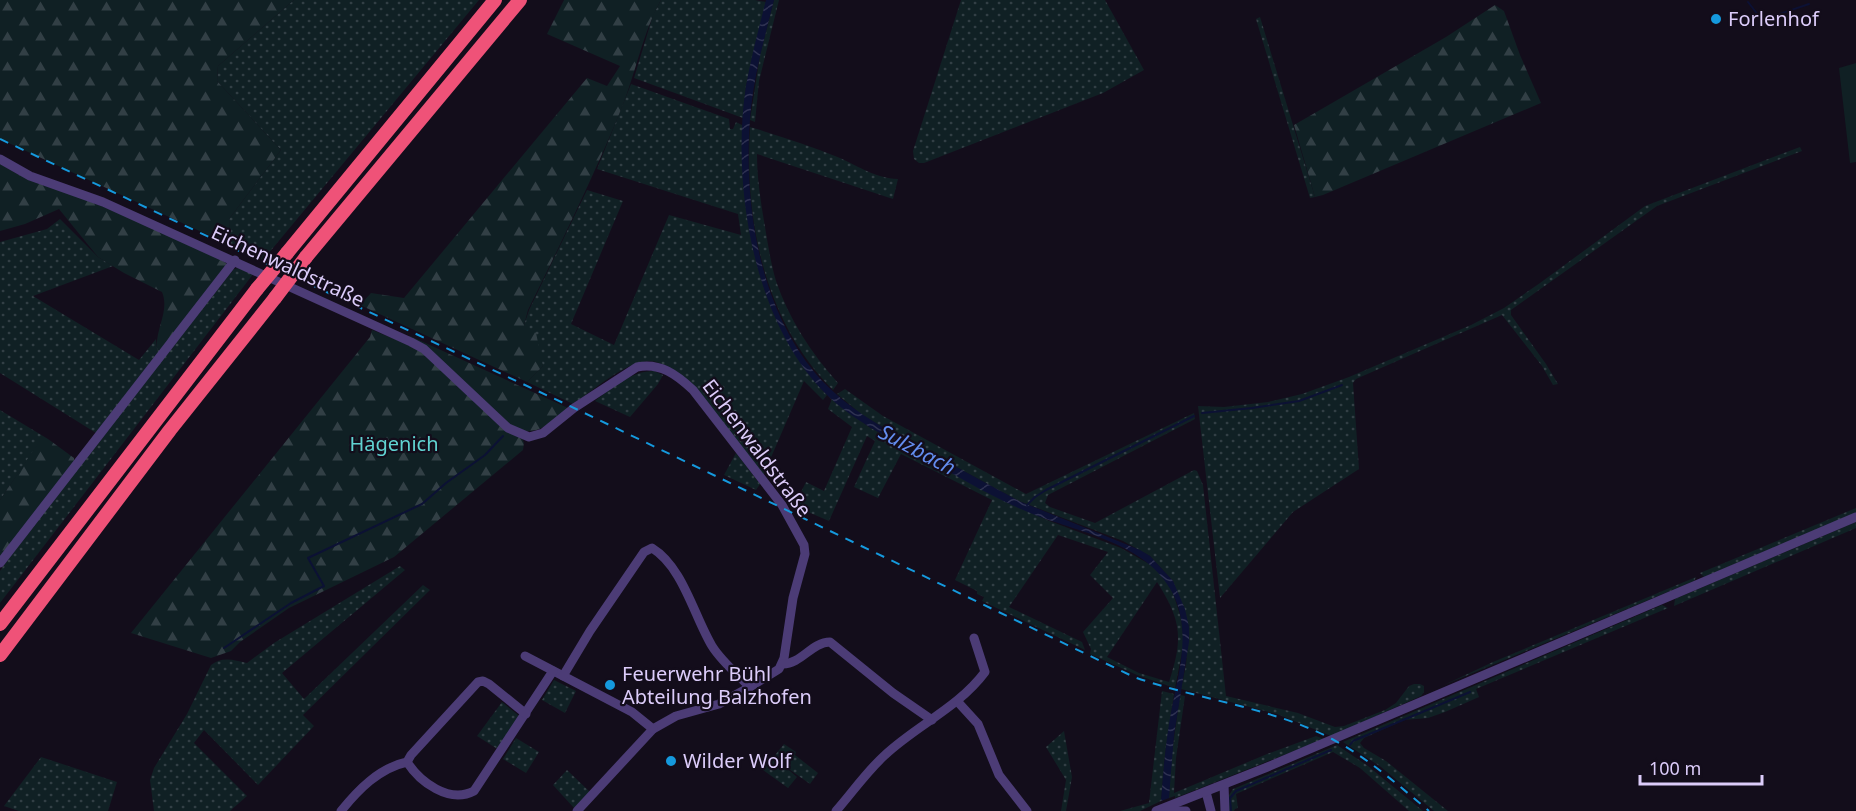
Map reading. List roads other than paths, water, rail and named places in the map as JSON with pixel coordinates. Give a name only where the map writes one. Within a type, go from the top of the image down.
[{"type":"highway","points":[[0,624],[257,289],[495,0]]},
{"type":"highway","points":[[0,655],[163,440],[306,257],[520,0]]},
{"type":"street","name":"Eichenwaldstraße","points":[[0,159],[30,176],[103,202],[424,349],[508,428],[525,436],[536,436],[543,433],[574,408],[637,367],[652,365],[682,380],[711,412],[782,505],[804,545],[804,559],[793,598],[783,664]]},
{"type":"street","points":[[0,563],[235,261]]},
{"type":"street","points":[[1157,811],[1175,807],[1856,517]]},
{"type":"street","points":[[563,676],[590,631],[644,552],[652,548],[662,555],[674,569],[718,655],[750,687]]},
{"type":"street","points":[[836,811],[885,755],[957,702],[985,672],[974,638]]},
{"type":"street","points":[[577,811],[653,729],[676,716],[719,704],[779,669],[783,664],[790,664],[822,643],[830,642],[893,693],[932,720]]},
{"type":"street","points":[[525,656],[632,712],[653,729]]},
{"type":"street","points":[[407,762],[413,771],[443,794],[470,794],[478,787],[553,671]]},
{"type":"street","points":[[346,809],[375,776],[391,767],[407,762],[411,754],[478,682],[483,681],[489,684],[526,714]]},
{"type":"street","points":[[957,702],[978,724],[999,775],[1027,811]]},
{"type":"street","points":[[1224,785],[1225,811]]},
{"type":"street","points":[[1206,792],[1211,811]]},
{"type":"street","points":[[1175,807],[1186,811]]},
{"type":"water","name":"Sulzbach","points":[[766,0],[774,0],[751,108],[749,176],[758,247],[779,315],[795,345],[815,373],[837,395],[862,414],[1019,501],[1140,550],[1150,556],[1173,581],[1185,609],[1189,627],[1189,642],[1174,735],[1169,798],[1161,801],[1164,762],[1183,641],[1178,608],[1172,592],[1161,576],[1147,562],[1130,551],[1006,502],[858,420],[825,393],[800,363],[780,328],[764,290],[753,249],[745,207],[742,165],[742,124],[746,86]]},
{"type":"waterway","points":[[1748,2],[1762,20],[1809,4]]},
{"type":"waterway","points":[[1202,413],[1299,401],[1342,385]]},
{"type":"waterway","points":[[1027,505],[1046,490],[1194,416]]},
{"type":"waterway","points":[[224,648],[291,603],[324,586],[308,558],[422,504],[446,483],[485,455],[503,436]]},
{"type":"waterway","points":[[1350,745],[1353,741],[1470,692]]},
{"type":"waterway","points":[[1231,811],[1230,798],[1236,791],[1331,750]]},
{"type":"railway","points":[[0,139],[574,408],[1134,677],[1260,711],[1309,728],[1345,746],[1370,763],[1429,811]]},
{"type":"place","name":"Forlenhof","points":[[1716,19]]},
{"type":"place","name":"Feuerwehr Bühl Abteilung Balzhofen","points":[[610,685]]},
{"type":"place","name":"Wilder Wolf","points":[[671,761]]},
{"type":"park label","name":"Hägenich","points":[[394,444]]}]
